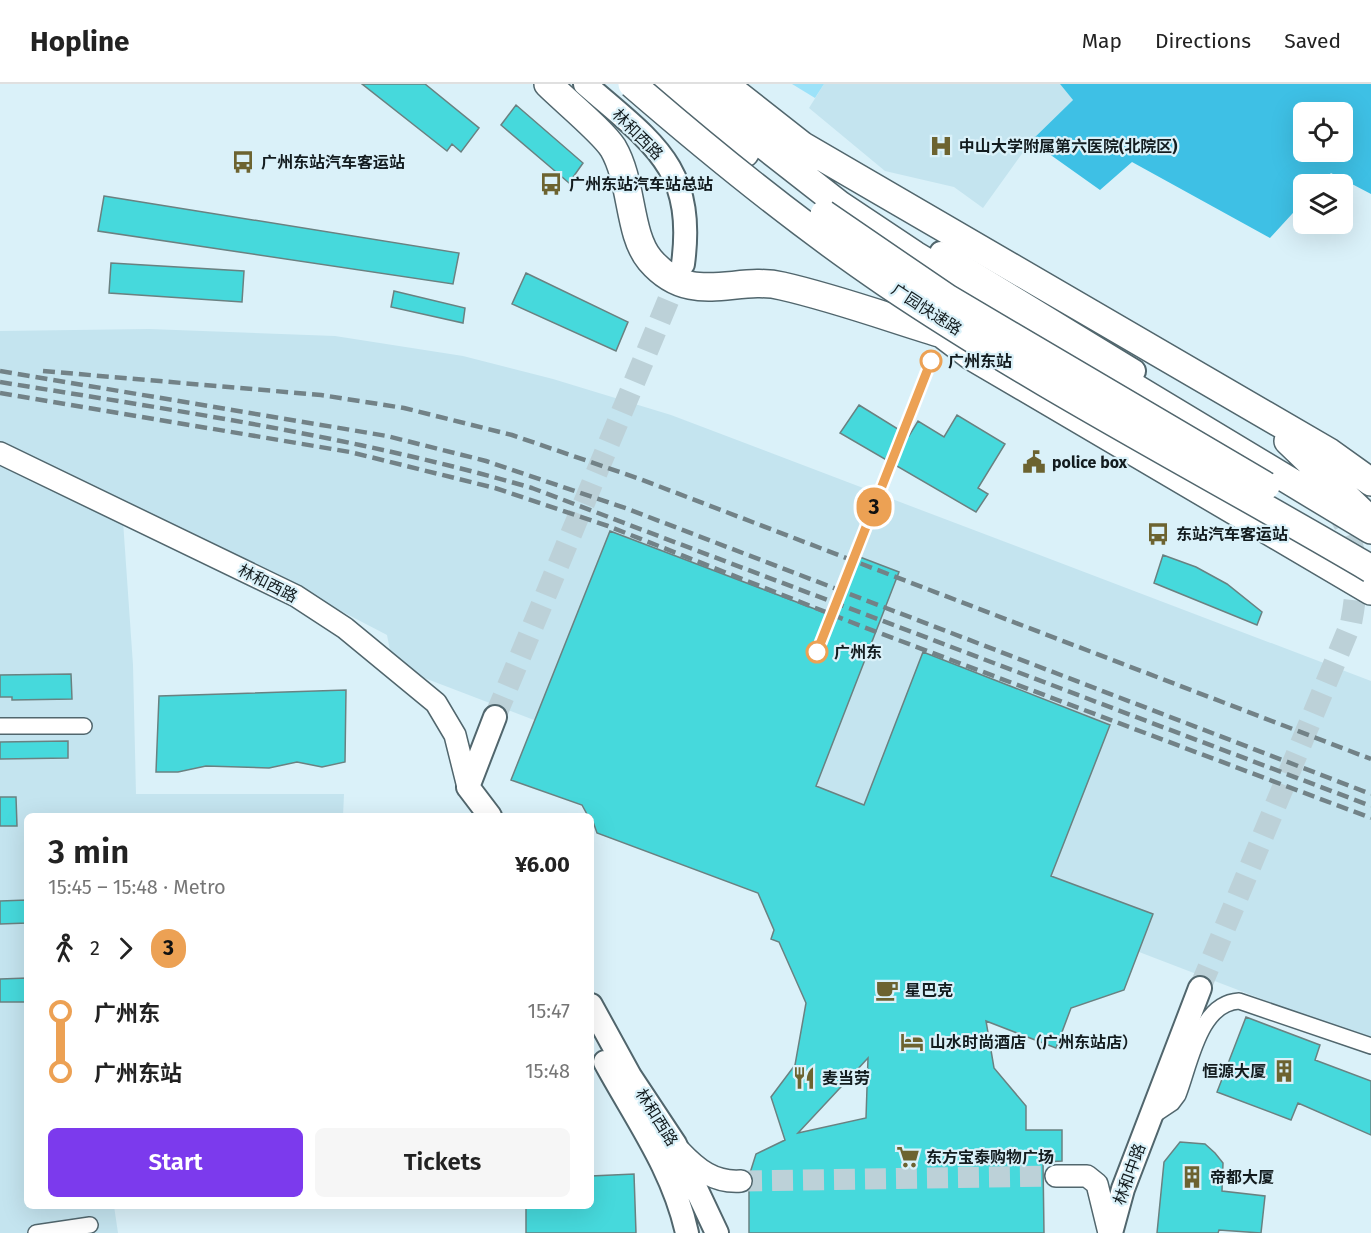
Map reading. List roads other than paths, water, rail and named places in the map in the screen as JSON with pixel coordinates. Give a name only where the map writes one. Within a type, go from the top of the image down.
[{"type":"highway","points":[[536,84],[612,147]]},
{"type":"highway","points":[[548,84],[612,147],[626,181],[634,224],[642,247],[648,258],[668,275],[705,288],[721,289],[751,284],[782,286],[942,334]]},
{"type":"highway","name":"广园快速路","points":[[632,84],[771,200],[887,283],[1005,359],[1371,570]]},
{"type":"highway","points":[[648,84],[709,138],[741,187],[971,356],[1371,591]]},
{"type":"highway","name":"广园快速路","points":[[663,84],[793,192],[901,269],[1048,359],[1371,548]]},
{"type":"highway","points":[[695,84],[752,136],[783,146],[1258,412],[1329,453],[1371,482]]},
{"type":"highway","points":[[723,84],[840,205],[915,255],[1371,530]]},
{"type":"highway","points":[[783,146],[941,253]]},
{"type":"highway","points":[[1258,412],[1350,498],[1371,521]]},
{"type":"main road","name":"林和西路","points":[[585,84],[650,143],[670,167],[686,208],[687,234],[683,264]]},
{"type":"main road","points":[[941,253],[1179,399]]},
{"type":"main road","name":"林和西路","points":[[0,453],[296,596],[345,628],[436,703],[446,716],[455,735],[473,813]]},
{"type":"main road","points":[[468,787],[495,717]]},
{"type":"main road","name":"林和西路","points":[[468,787],[488,813]]},
{"type":"main road","name":"林和中路","points":[[1110,1233],[1123,1189],[1200,988]]},
{"type":"main road","name":"林和西路","points":[[594,1010],[630,1076],[675,1144],[717,1233]]},
{"type":"main road","name":"林和西路","points":[[594,1042],[662,1160],[678,1199],[688,1233]]},
{"type":"main road","points":[[675,1144],[694,1166],[734,1182],[705,1187],[698,1195],[688,1233]]},
{"type":"main road","points":[[1056,1176],[1087,1176],[1097,1184],[1110,1233]]},
{"type":"street","points":[[0,726],[84,726]]},
{"type":"street","points":[[1152,1117],[1172,1103],[1178,1095],[1204,1024],[1219,1006],[1227,1002],[1239,1001],[1371,1046]]},
{"type":"street","points":[[36,1233],[90,1225]]},
{"type":"tunnel","points":[[495,717],[683,265]]},
{"type":"tunnel","points":[[1200,988],[1351,623],[1356,577],[1353,547],[1342,519],[1333,506]]},
{"type":"tunnel","points":[[741,1181],[1056,1176]]},
{"type":"railway","points":[[0,371],[387,436],[486,461],[628,509],[1371,794]]},
{"type":"railway","points":[[43,371],[321,395],[404,408],[512,435],[640,479],[1371,759]]},
{"type":"railway","points":[[0,382],[201,415],[334,440],[401,454],[532,488],[1371,806]]},
{"type":"railway","points":[[0,393],[350,452],[495,488],[608,526],[861,626],[1371,818]]},
{"type":"metro line","name":"3","points":[[817,652],[931,361]]},
{"type":"place","name":"中山大学附属第六医院(北院区)","points":[[941,146]]},
{"type":"place","name":"广州东站汽车客运站","points":[[243,162]]},
{"type":"place","name":"广州东站汽车站总站","points":[[551,184]]},
{"type":"place","name":"广州东站","points":[[931,361]]},
{"type":"place","name":"police box","points":[[1034,462]]},
{"type":"place","name":"东站汽车客运站","points":[[1158,534]]},
{"type":"place","name":"广州东","points":[[817,652]]},
{"type":"place","name":"星巴克","points":[[887,990]]},
{"type":"place","name":"山水时尚酒店（广州东站店）","points":[[912,1042]]},
{"type":"place","name":"恒源大厦","points":[[1284,1071]]},
{"type":"place","name":"麦当劳","points":[[804,1078]]},
{"type":"place","name":"东方宝泰购物广场","points":[[908,1157]]},
{"type":"place","name":"帝都大厦","points":[[1192,1177]]}]
